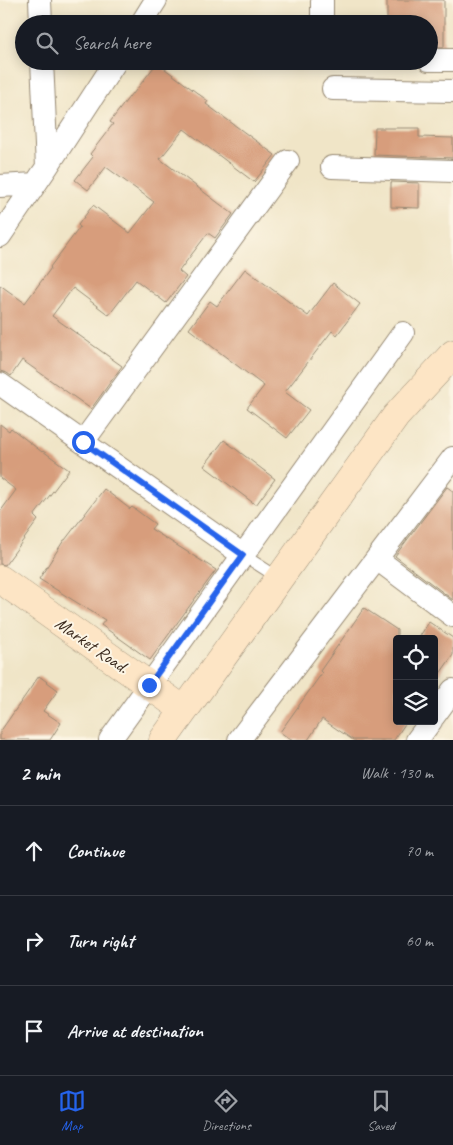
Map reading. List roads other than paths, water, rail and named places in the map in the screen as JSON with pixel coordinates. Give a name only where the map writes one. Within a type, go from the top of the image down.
[{"type":"street","points":[[40,0],[40,15]]},
{"type":"street","points":[[147,15],[156,0]]},
{"type":"street","points":[[322,0],[322,15]]},
{"type":"street","points":[[438,60],[453,60]]},
{"type":"street","points":[[41,176],[42,70]]},
{"type":"street","points":[[0,236],[110,70]]},
{"type":"street","points":[[333,89],[453,90]]},
{"type":"street","points":[[83,442],[288,161]]},
{"type":"street","points":[[332,167],[453,171]]},
{"type":"street","points":[[0,186],[41,176]]},
{"type":"street","points":[[110,740],[403,333]]},
{"type":"street","points":[[163,740],[396,416],[453,354]]},
{"type":"street","points":[[0,384],[243,555]]},
{"type":"street","points":[[239,740],[452,460]]},
{"type":"street","points":[[377,559],[453,616]]},
{"type":"street","name":"Market Road.","points":[[0,580],[184,710]]},
{"type":"street","points":[[438,711],[453,690]]},
{"type":"street","points":[[417,740],[428,725]]},
{"type":"lane","points":[[243,555],[279,578]]}]
